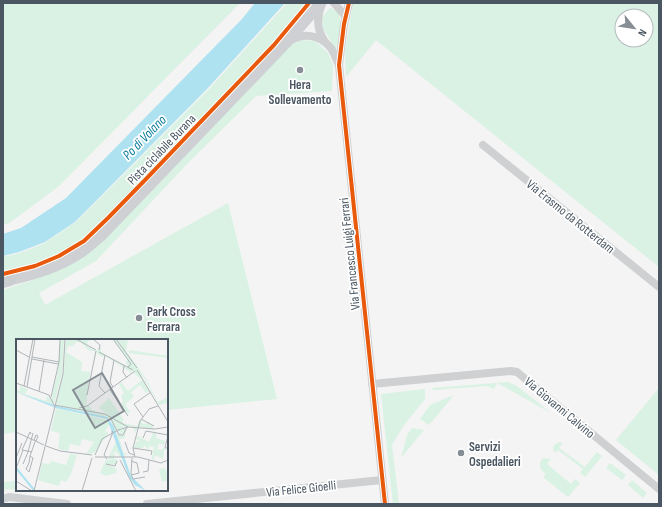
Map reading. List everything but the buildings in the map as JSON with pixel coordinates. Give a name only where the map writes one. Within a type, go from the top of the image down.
[{"type":"main road","points":[[5,281],[32,275],[62,263],[80,253],[102,235],[287,42],[322,3]]},
{"type":"street","name":"Via Francesco Luigi Ferrari","points":[[322,3],[319,13],[318,29],[325,42],[331,48],[339,65]]},
{"type":"street","points":[[334,3],[346,17]]},
{"type":"street","name":"Via Francesco Luigi Ferrari","points":[[349,3],[340,51],[339,65],[385,504]]},
{"type":"street","points":[[287,42],[295,37],[302,36],[318,38],[325,42]]},
{"type":"street","name":"Via Erasmo da Rotterdam","points":[[482,145],[659,287]]},
{"type":"street","name":"Via Giovanni Calvino","points":[[372,384],[511,371],[517,372],[659,489]]},
{"type":"street","name":"Via Felice Gioelli","points":[[147,504],[382,480]]},
{"type":"street","points":[[3,499],[10,497],[66,504]]},
{"type":"green space","points":[[3,3],[240,3],[58,187],[8,224],[3,224]]},
{"type":"green space","points":[[287,3],[314,3],[281,41],[111,219],[86,240],[62,256],[34,268],[3,276],[3,257],[20,253],[45,243],[76,222],[209,89]]},
{"type":"green space","points":[[353,3],[659,3],[659,267],[376,40],[346,77],[345,51]]},
{"type":"green space","points":[[330,8],[336,11],[340,20],[340,32],[336,50],[323,28],[322,17]]},
{"type":"green space","name":"Park Cross Ferrara","points":[[299,40],[315,41],[328,53],[333,65],[332,91],[256,96],[189,162],[96,261],[39,293],[45,305],[228,203],[277,399],[168,410],[168,339],[16,339],[16,432],[3,434],[3,290],[33,280],[92,250],[290,46]]},
{"type":"green space","points":[[508,382],[517,386],[551,413],[497,383],[494,389],[487,386],[433,390],[432,388]]},
{"type":"green space","points":[[659,388],[659,475],[616,440]]},
{"type":"green space","points":[[425,389],[425,399],[404,425],[392,445],[399,504],[393,504],[381,394]]},
{"type":"green space","points":[[454,395],[429,425],[420,419],[430,405]]},
{"type":"green space","points":[[412,428],[424,430],[401,458],[407,435]]},
{"type":"green space","points":[[559,442],[563,443],[559,448],[585,467],[597,452],[602,456],[585,477],[580,473],[583,469],[558,450],[555,453],[553,448],[554,445]]},
{"type":"green space","points":[[544,458],[551,459],[547,464],[571,484],[575,479],[580,483],[568,497],[543,477],[546,474],[541,470],[540,465],[541,460]]},
{"type":"green space","points":[[610,463],[626,475],[622,480],[606,468]]},
{"type":"green space","points":[[632,480],[647,493],[643,498],[628,485]]},
{"type":"green space","points":[[16,481],[16,490],[3,490],[3,482]]},
{"type":"water","name":"Po di Volano","points":[[255,3],[285,3],[208,88],[75,222],[45,242],[19,252],[3,256],[3,234],[21,228],[66,198],[242,19]]},
{"type":"cycle path","name":"Pista ciclabile Burana","points":[[3,274],[35,266],[59,256],[84,241],[147,178],[274,45],[309,3]]},
{"type":"cycle path","points":[[349,3],[344,24],[339,65],[385,504]]},
{"type":"place","name":"Hera Sollevamento","points":[[300,70]]},
{"type":"place","name":"Park Cross Ferrara","points":[[139,318]]},
{"type":"place","name":"Servizi Ospedalieri","points":[[461,453]]}]
